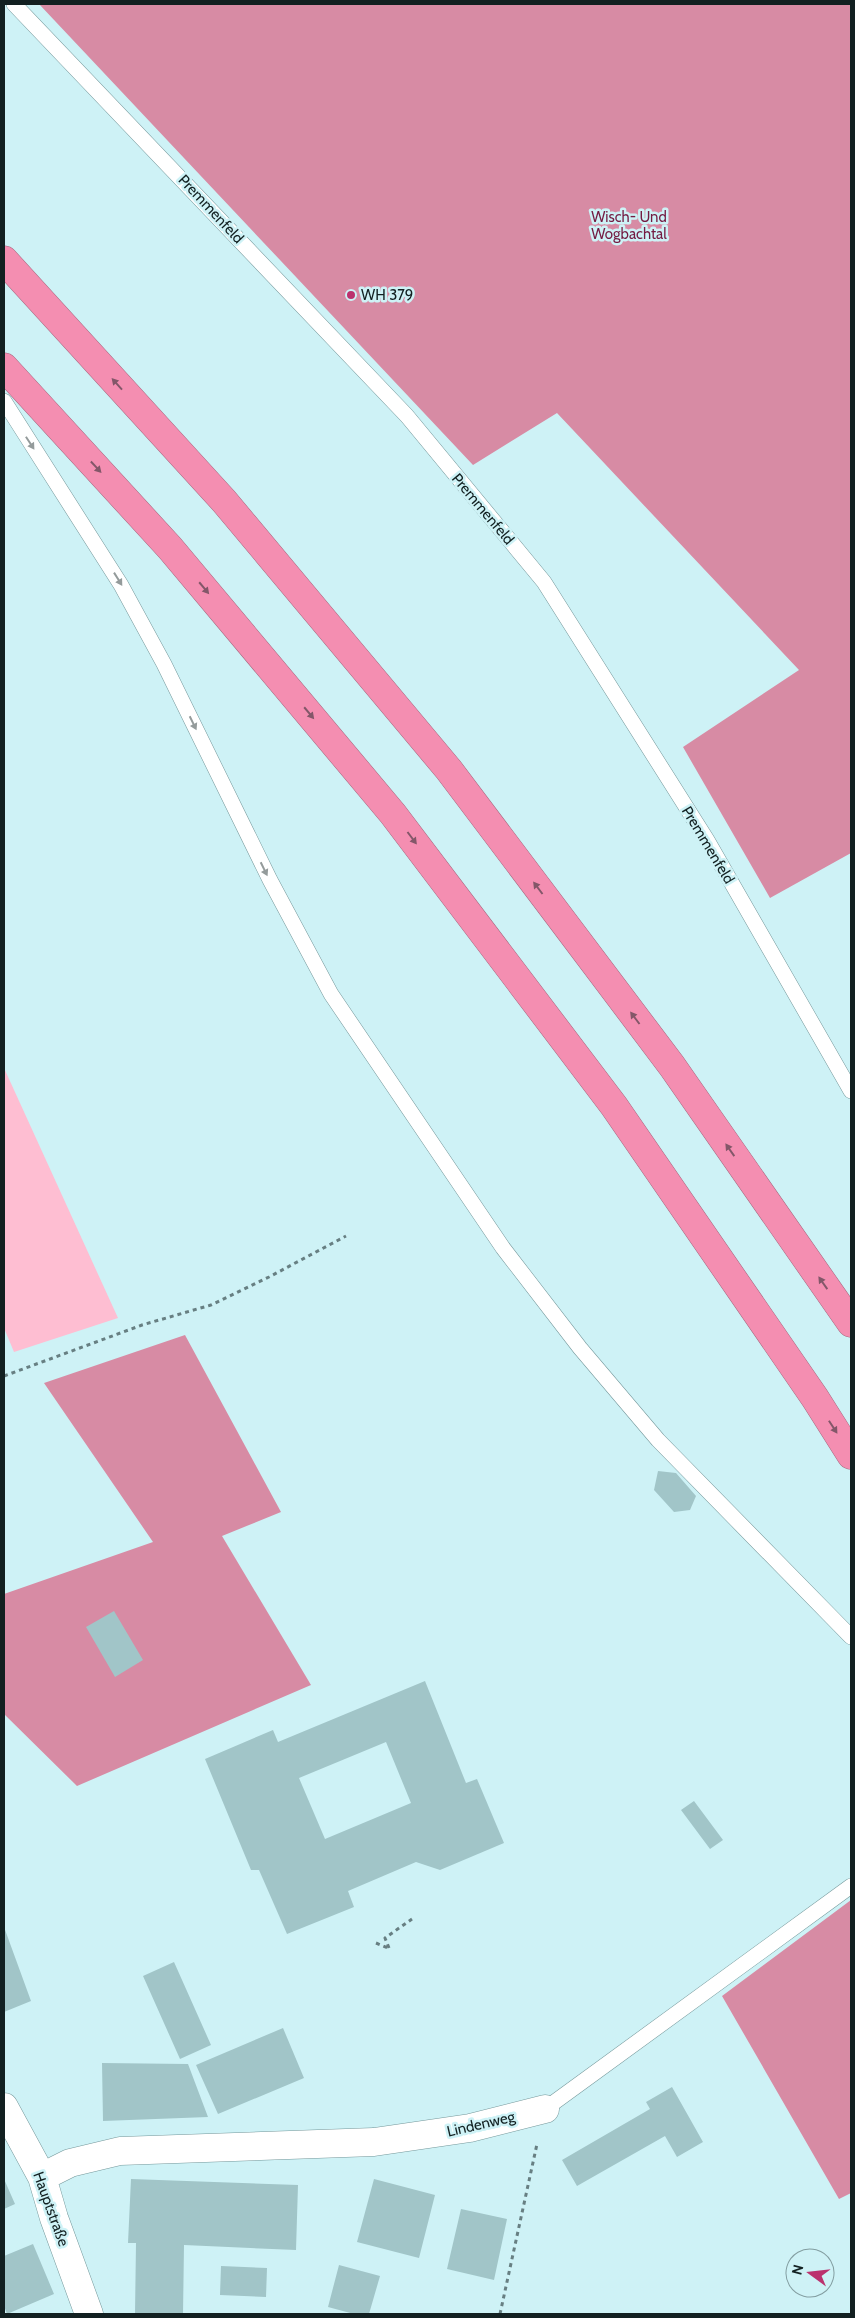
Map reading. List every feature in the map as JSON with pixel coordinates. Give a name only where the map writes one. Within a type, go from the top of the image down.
[{"type":"highway","points":[[4,260],[224,501],[449,770],[672,1066],[851,1323]]},
{"type":"highway","points":[[4,367],[170,548],[393,814],[614,1106],[815,1398],[851,1455]]},
{"type":"street","name":"Hauptstraße","points":[[4,2108],[42,2177],[54,2218],[89,2314]]},
{"type":"street","name":"Lindenweg","points":[[42,2177],[70,2163],[120,2151],[374,2142],[470,2128],[544,2109]]},
{"type":"lane","name":"Premmenfeld","points":[[14,4],[407,416],[544,582],[707,840],[851,1091]]},
{"type":"lane","points":[[4,402],[131,603],[164,664],[270,880],[331,994],[503,1248],[580,1348],[658,1440],[851,1637]]},
{"type":"lane","name":"Lindenweg","points":[[544,2109],[851,1886]]},
{"type":"path","points":[[4,1376],[142,1325],[211,1305],[269,1278],[346,1236]]},
{"type":"path","points":[[376,1943],[389,1948],[385,1938],[412,1919]]},
{"type":"path","points":[[500,2314],[544,2109]]},
{"type":"shaded area","points":[[4,1068],[118,1318],[14,1352],[4,1328]]},
{"type":"green space","name":"Wisch- Und Wogbachtal","points":[[39,4],[851,4],[851,853],[770,898],[683,747],[799,670],[557,413],[473,465]]},
{"type":"green space","points":[[185,1335],[281,1512],[222,1536],[311,1685],[77,1786],[4,1714],[4,1594],[153,1542],[44,1383]]},
{"type":"green space","points":[[851,1900],[851,2193],[839,2199],[722,1996]]},
{"type":"building","points":[[658,1471],[676,1473],[696,1496],[690,1510],[674,1512],[654,1490]]},
{"type":"building","points":[[114,1611],[143,1660],[115,1677],[86,1627]]},
{"type":"building","points":[[425,1681],[466,1783],[477,1779],[504,1843],[440,1870],[416,1862],[348,1891],[354,1907],[287,1934],[259,1870],[251,1870],[205,1759],[273,1730],[278,1742]],"holes":[[[386,1742],[411,1803],[325,1839],[299,1778]]]},
{"type":"building","points":[[694,1801],[723,1840],[710,1849],[681,1810]]},
{"type":"building","points":[[4,1927],[31,2001],[4,2012]]},
{"type":"building","points":[[174,1962],[211,2045],[180,2059],[143,1976]]},
{"type":"building","points":[[283,2028],[304,2078],[218,2114],[196,2065]]},
{"type":"building","points":[[102,2063],[188,2064],[208,2117],[103,2121]]},
{"type":"building","points":[[672,2087],[703,2142],[677,2157],[665,2136],[577,2186],[562,2160],[650,2109],[646,2102]]},
{"type":"building","points":[[4,2179],[15,2204],[4,2209]]},
{"type":"building","points":[[131,2179],[298,2185],[296,2250],[184,2245],[183,2314],[135,2314],[136,2243],[128,2243]]},
{"type":"building","points":[[374,2179],[435,2195],[419,2258],[357,2242]]},
{"type":"building","points":[[461,2209],[507,2219],[494,2280],[447,2269]]},
{"type":"building","points":[[33,2244],[54,2294],[7,2314],[4,2306],[4,2256]]},
{"type":"building","points":[[339,2265],[380,2276],[369,2314],[354,2314],[328,2307]]},
{"type":"building","points":[[221,2266],[267,2268],[266,2297],[220,2295]]},
{"type":"place","name":"WH 379","points":[[351,295]]}]
